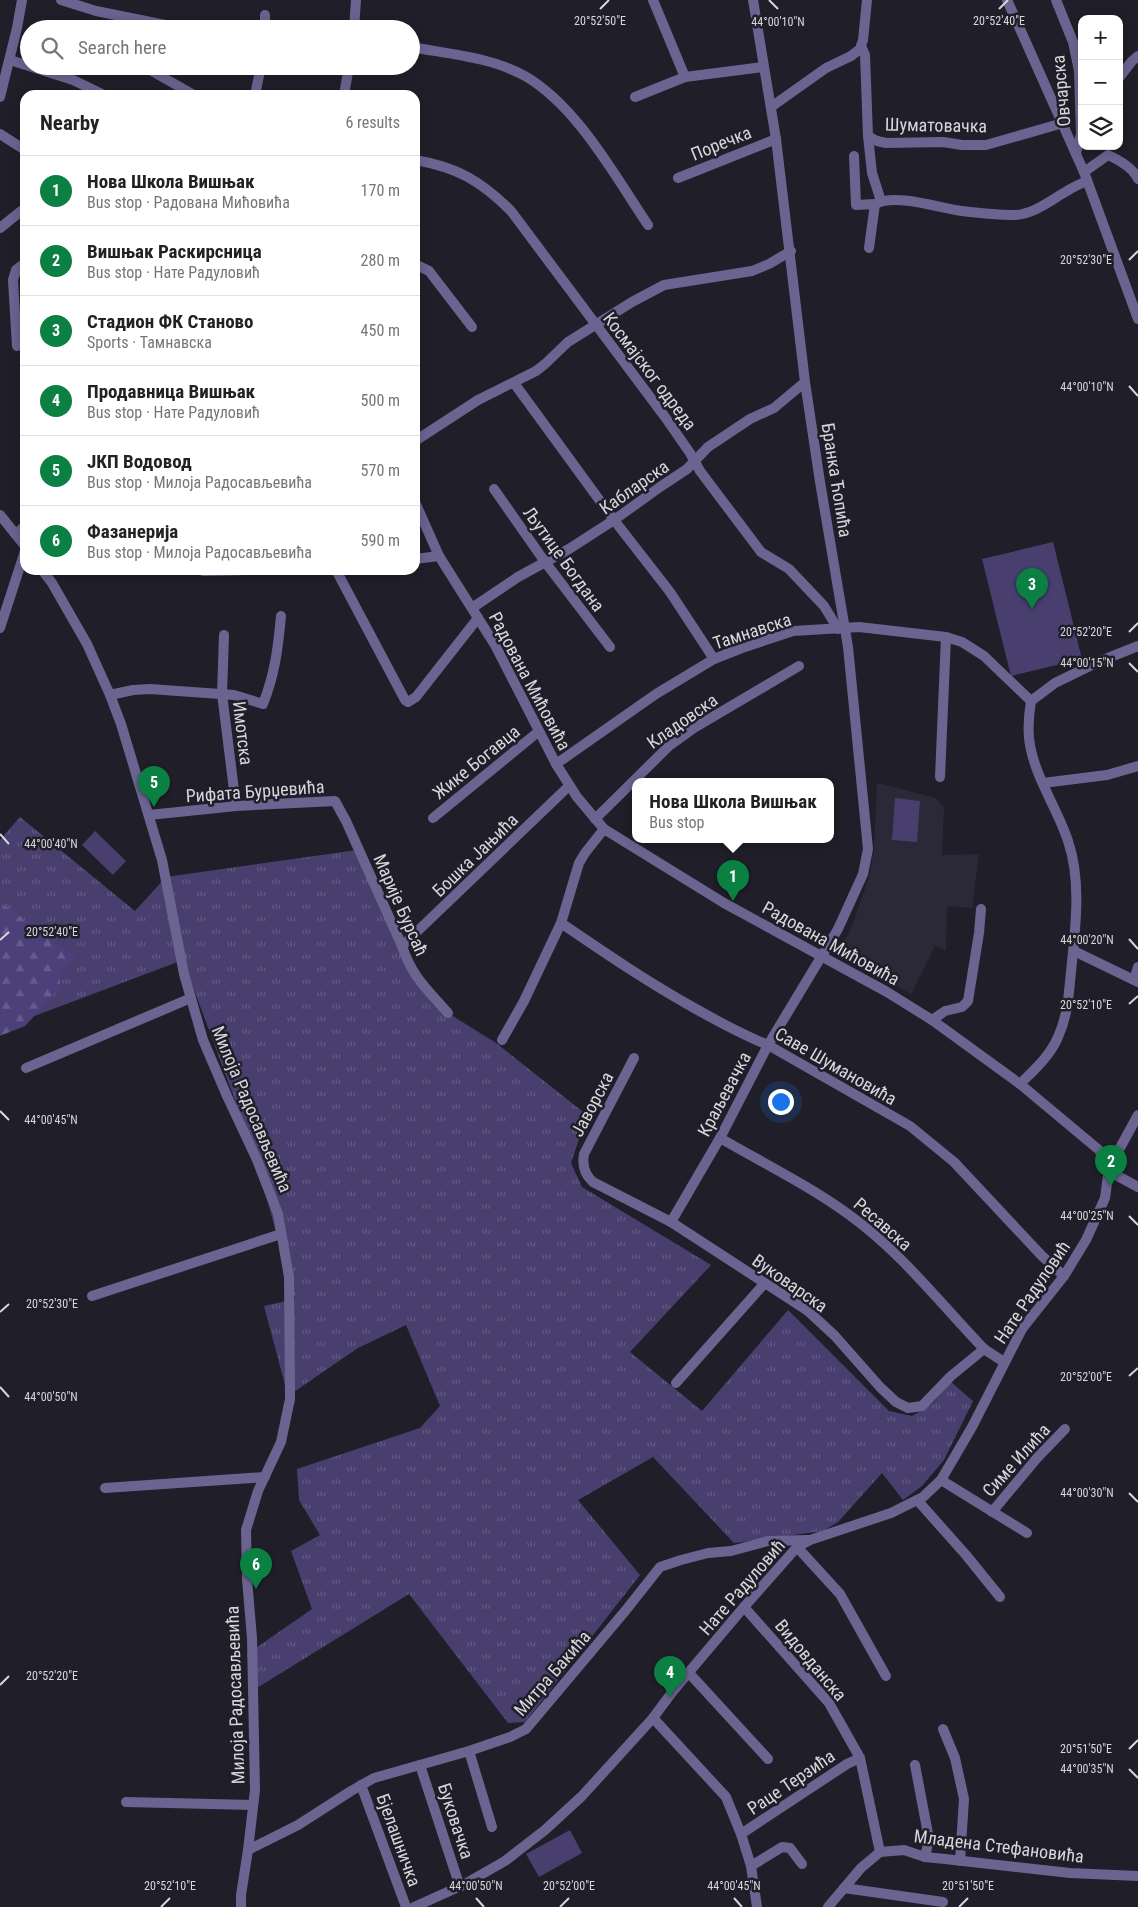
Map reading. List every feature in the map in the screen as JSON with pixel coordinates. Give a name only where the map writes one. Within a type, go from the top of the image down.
[{"type":"street","points":[[0,97],[18,28],[22,0]]},
{"type":"street","points":[[61,0],[96,11],[140,20]]},
{"type":"street","points":[[355,20],[356,0]]},
{"type":"street","points":[[653,0],[685,77]]},
{"type":"street","name":"Бранка Ћопића","points":[[753,0],[776,139],[791,251],[805,382],[841,628],[868,849],[863,874],[855,893],[838,929],[822,956]]},
{"type":"street","points":[[867,0],[862,46],[865,56],[868,136],[872,173],[878,203],[869,248]]},
{"type":"street","points":[[1007,0],[1086,177],[1137,313]]},
{"type":"street","name":"Овчарска","points":[[1056,0],[1073,42],[1079,71],[1081,105]]},
{"type":"street","points":[[266,15],[266,20]]},
{"type":"street","points":[[771,107],[826,68],[854,54],[862,46]]},
{"type":"street","points":[[420,49],[487,61],[524,76],[540,86],[558,102],[584,131],[648,225]]},
{"type":"street","points":[[1123,73],[1138,56]]},
{"type":"street","points":[[10,60],[20,63]]},
{"type":"street","points":[[635,97],[685,77],[763,67]]},
{"type":"street","points":[[57,75],[94,90]]},
{"type":"street","points":[[159,75],[185,90]]},
{"type":"street","points":[[256,90],[259,75]]},
{"type":"street","points":[[345,90],[347,75]]},
{"type":"street","name":"Шуматовачка","points":[[868,136],[886,143],[943,142],[962,145],[986,145],[1063,123]]},
{"type":"street","points":[[0,134],[20,147]]},
{"type":"street","name":"Поречка","points":[[678,178],[776,139]]},
{"type":"street","name":"Овчарска","points":[[1076,153],[1078,147]]},
{"type":"street","points":[[854,156],[856,205],[910,202],[941,206],[960,211],[1016,215],[1034,210],[1067,190],[1086,177],[1108,155],[1128,166],[1138,179]]},
{"type":"street","name":"Космајског одреда","points":[[420,161],[450,168],[468,176],[495,194],[511,211],[595,326],[665,417],[690,453],[694,462],[761,552],[789,569],[824,606],[841,628]]},
{"type":"street","points":[[0,228],[20,212]]},
{"type":"street","points":[[420,438],[478,400],[514,383],[546,364],[568,342],[632,302],[664,285],[752,271],[769,264],[791,251]]},
{"type":"street","points":[[420,266],[429,271],[472,327]]},
{"type":"street","points":[[17,346],[13,280],[16,270],[20,267]]},
{"type":"street","name":"Кабларска","points":[[472,608],[518,577],[569,549],[614,520],[687,470],[708,447],[750,420],[774,408],[805,382]]},
{"type":"street","points":[[514,383],[614,520],[670,592],[714,659]]},
{"type":"street","name":"Љутице Богдана","points":[[494,489],[544,562],[610,647]]},
{"type":"street","name":"Радована Мићовића","points":[[420,513],[439,556],[495,645],[556,764],[569,786],[604,829],[724,903],[822,956],[932,1020],[1020,1084],[1099,1150],[1109,1168],[1118,1178],[1138,1187]]},
{"type":"street","points":[[0,515],[20,539]]},
{"type":"street","points":[[16,534],[20,530]]},
{"type":"street","points":[[420,558],[439,556]]},
{"type":"street","points":[[0,628],[20,567]]},
{"type":"street","name":"Милоја Радосављевића","points":[[46,575],[86,644],[110,695],[121,724],[166,877],[184,974],[203,1040],[226,1096],[257,1160],[278,1214],[289,1277],[290,1399],[281,1442],[258,1492],[246,1530],[247,1579],[252,1638],[255,1790],[241,1907]]},
{"type":"street","points":[[339,575],[405,700],[408,702],[416,697],[478,618]]},
{"type":"street","points":[[110,695],[133,690],[150,689],[222,694],[250,699],[263,704],[272,682],[276,663],[281,616]]},
{"type":"street","name":"Тамнавска","points":[[556,764],[656,694],[714,659],[793,631],[841,628],[946,637],[962,642],[984,656],[1031,700]]},
{"type":"street","points":[[222,694],[224,635]]},
{"type":"street","points":[[940,777],[946,637]]},
{"type":"street","points":[[1020,1084],[1046,1058],[1064,1024],[1074,951],[1075,864],[1068,841],[1035,764],[1029,739],[1028,724],[1031,700],[1055,683],[1098,662],[1138,646]]},
{"type":"street","name":"Кладовска","points":[[637,778],[669,746],[694,728],[799,666]]},
{"type":"street","name":"Имотска","points":[[222,694],[236,806]]},
{"type":"street","name":"Жике Богавца","points":[[433,818],[538,732]]},
{"type":"street","points":[[1043,783],[1107,774],[1138,766]]},
{"type":"street","name":"Кладовска","points":[[596,819],[632,783]]},
{"type":"street","name":"Бошка Јањића","points":[[402,946],[569,786]]},
{"type":"street","name":"Рифата Бурџевића","points":[[148,816],[236,806],[335,801]]},
{"type":"street","name":"Марије Бурсаћ","points":[[335,801],[346,821],[402,946],[407,962],[415,977],[448,1013]]},
{"type":"street","points":[[502,1040],[524,1001],[561,923],[579,864],[585,853],[604,829]]},
{"type":"street","points":[[932,1020],[945,1011],[962,1007],[968,1001],[978,940],[980,909]]},
{"type":"street","name":"Саве Шумановића","points":[[561,923],[603,952],[674,996],[751,1038],[768,1044],[910,1126],[954,1162],[1042,1256],[1064,1276]]},
{"type":"street","points":[[1074,951],[1136,981],[1138,968]]},
{"type":"street","name":"Краљевачка","points":[[671,1222],[720,1138],[768,1044],[822,956]]},
{"type":"street","points":[[26,1068],[191,998]]},
{"type":"street","name":"Јаворска","points":[[583,1167],[584,1154],[634,1058]]},
{"type":"street","points":[[1109,1168],[1138,1115]]},
{"type":"street","name":"Ресавска","points":[[720,1138],[807,1188],[848,1214],[880,1239],[984,1349],[1004,1362]]},
{"type":"street","name":"Вуковарска","points":[[583,1167],[588,1177],[599,1185],[671,1222],[808,1311],[835,1336],[880,1387],[896,1402],[908,1408],[922,1406],[951,1376],[984,1349]]},
{"type":"street","name":"Нате Радуловић","points":[[414,1907],[460,1886],[505,1861],[546,1830],[582,1796],[653,1718],[744,1607],[798,1547],[810,1540],[891,1514],[918,1501],[941,1480],[972,1427],[1022,1329],[1064,1276],[1086,1240],[1100,1212],[1107,1192],[1109,1168]]},
{"type":"street","points":[[92,1296],[281,1234]]},
{"type":"street","points":[[676,1383],[764,1284]]},
{"type":"street","name":"Симе Илића","points":[[992,1512],[1037,1458],[1065,1429]]},
{"type":"street","points":[[105,1488],[265,1476]]},
{"type":"street","points":[[941,1480],[1027,1533]]},
{"type":"street","points":[[918,1501],[1000,1597]]},
{"type":"street","name":"Митра Бакића","points":[[248,1850],[298,1825],[374,1778],[469,1751],[510,1737],[526,1729],[660,1567],[708,1553],[731,1550],[768,1540],[810,1540]]},
{"type":"street","points":[[798,1547],[840,1594],[886,1676]]},
{"type":"street","name":"Видовданска","points":[[744,1607],[830,1703],[860,1758],[880,1852]]},
{"type":"street","points":[[689,1673],[768,1759]]},
{"type":"street","points":[[653,1718],[726,1796],[751,1866],[756,1907]]},
{"type":"street","points":[[943,1729],[955,1758],[964,1798],[960,1861]]},
{"type":"street","points":[[469,1751],[492,1827]]},
{"type":"street","name":"Раце Терзића","points":[[741,1834],[847,1764],[860,1758]]},
{"type":"street","name":"Буковачка","points":[[420,1765],[460,1886]]},
{"type":"street","points":[[915,1765],[929,1839],[926,1857]]},
{"type":"street","name":"Бјелашничка","points":[[361,1785],[406,1907]]},
{"type":"street","name":"Милоја Радосављевића","points":[[126,1802],[253,1805]]},
{"type":"street","points":[[751,1866],[782,1847],[790,1848],[802,1864]]},
{"type":"street","name":"Младена Стефановића","points":[[880,1852],[904,1850],[926,1857],[960,1861],[1070,1873],[1138,1876]]},
{"type":"street","points":[[828,1907],[861,1868],[880,1852]]},
{"type":"street","points":[[844,1888],[943,1902]]},
{"type":"shaded area","points":[[877,783],[936,798],[944,808],[942,855],[979,854],[972,908],[947,906],[946,951],[935,946],[911,994],[843,958],[838,949],[848,935],[869,877],[874,849]]},
{"type":"green space","points":[[1053,542],[1082,659],[1011,676],[982,559]]},
{"type":"green space","points":[[895,798],[920,801],[917,842],[892,840]]},
{"type":"green space","points":[[20,817],[135,911],[166,877],[357,850],[407,962],[448,1013],[496,1043],[587,1115],[571,1163],[582,1187],[711,1265],[630,1352],[702,1411],[788,1310],[889,1411],[912,1416],[932,1404],[951,1382],[973,1401],[944,1460],[922,1486],[903,1500],[882,1473],[838,1522],[823,1531],[734,1543],[653,1457],[578,1500],[640,1575],[525,1722],[508,1723],[409,1594],[252,1691],[247,1654],[312,1609],[291,1551],[320,1535],[299,1500],[297,1469],[420,1428],[440,1406],[406,1325],[358,1348],[288,1396],[264,1306],[295,1299],[251,1143],[183,960],[0,1029],[0,840]]},
{"type":"green space","points":[[95,831],[126,861],[113,875],[82,845]]},
{"type":"green space","points":[[4,905],[76,957],[60,973],[60,988],[25,1026],[0,1036],[0,909]]},
{"type":"green space","points":[[570,1830],[582,1853],[539,1877],[526,1854]]},
{"type":"place","name":"Стадион ФК Станово","points":[[1032,609]]},
{"type":"place","name":"ЈКП Водовод","points":[[154,807]]},
{"type":"place","name":"Нова Школа Вишњак","points":[[733,901]]},
{"type":"place","name":"Вишњак Раскирсница","points":[[1111,1186]]},
{"type":"place","name":"Фазанерија","points":[[256,1589]]},
{"type":"place","name":"Продавница Вишњак","points":[[670,1697]]}]
